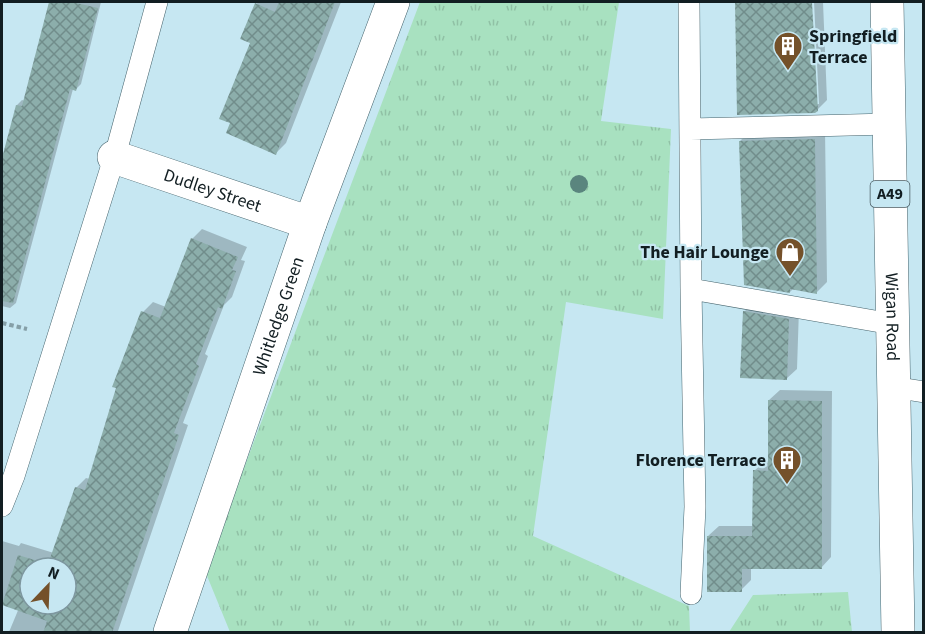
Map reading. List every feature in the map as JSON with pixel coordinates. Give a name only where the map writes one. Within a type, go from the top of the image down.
[{"type":"street","name":"Whitledge Green","points":[[170,633],[310,224],[393,2]]},
{"type":"street","name":"Wigan Road","points":[[886,2],[892,324],[908,390],[898,633]]},
{"type":"street","name":"Dudley Street","points":[[114,157],[310,224]]},
{"type":"lane","points":[[2,507],[14,476],[114,157],[157,2]]},
{"type":"lane","points":[[689,2],[694,507],[691,594]]},
{"type":"lane","points":[[690,129],[889,124]]},
{"type":"lane","points":[[691,290],[892,324]]},
{"type":"green space","points":[[420,2],[619,2],[601,121],[671,129],[663,319],[566,302],[533,536],[689,606],[690,632],[230,632],[205,571]]},
{"type":"green space","points":[[848,592],[852,632],[729,632],[753,595]]},
{"type":"building","points":[[49,2],[72,2],[98,8],[76,91],[70,89],[13,303],[2,301],[2,158],[16,105],[22,106]]},
{"type":"building","points":[[279,2],[335,2],[276,155],[226,133],[230,123],[219,119],[250,43],[240,39],[255,3],[275,12]]},
{"type":"building","name":"Springfield Terrace","points":[[735,2],[812,2],[818,111],[815,113],[737,115]]},
{"type":"building","points":[[815,139],[817,294],[790,289],[790,293],[744,285],[739,141]]},
{"type":"building","points":[[191,238],[238,257],[232,270],[236,271],[222,309],[218,307],[196,364],[199,366],[174,433],[179,435],[112,633],[43,633],[47,621],[33,616],[78,616],[78,556],[51,556],[75,487],[85,490],[116,388],[112,387],[141,311],[160,318]]},
{"type":"building","points":[[743,311],[789,319],[787,380],[740,378]]},
{"type":"building","name":"Florence Terrace","points":[[768,400],[822,401],[822,569],[742,569],[742,592],[707,592],[707,536],[752,536],[753,470],[768,471]]},
{"type":"building","points":[[18,555],[21,556],[18,556],[18,611],[2,605]]},
{"type":"place","name":"Springfield Terrace","points":[[788,72]]},
{"type":"place","name":"The Hair Lounge","points":[[790,278]]},
{"type":"place","name":"Florence Terrace","points":[[787,486]]}]
